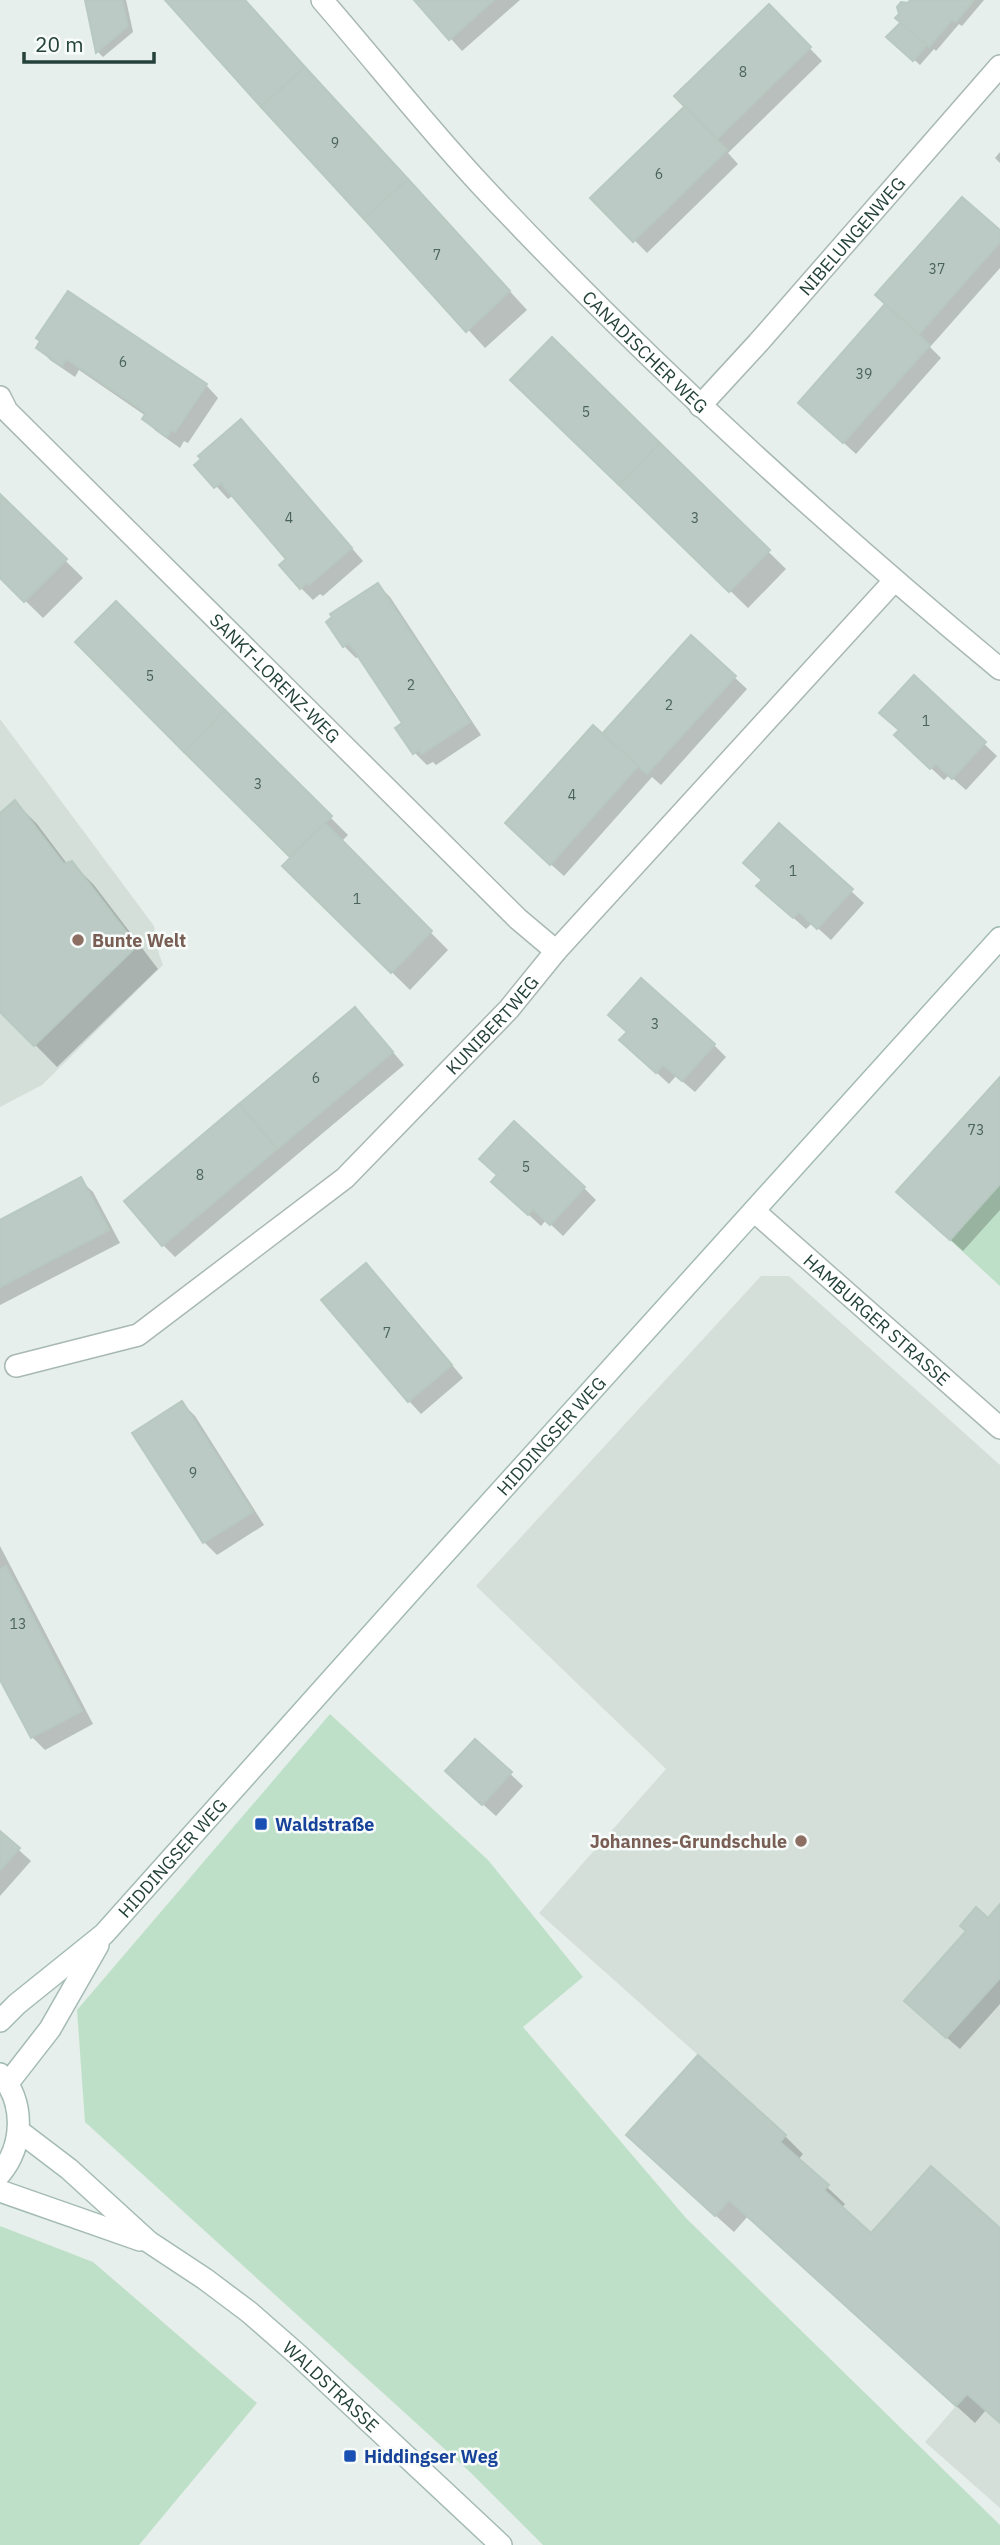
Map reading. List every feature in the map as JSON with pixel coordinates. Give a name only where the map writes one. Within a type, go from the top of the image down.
[{"type":"street","name":"CANADISCHER WEG","points":[[322,0],[478,182],[570,279],[700,406],[894,581],[1000,669]]},
{"type":"street","name":"NIBELUNGENWEG","points":[[700,406],[1000,66]]},
{"type":"street","name":"SANKT-LORENZ-WEG","points":[[0,397],[7,411],[519,919],[556,951]]},
{"type":"street","name":"KUNIBERTWEG","points":[[16,1366],[138,1335],[345,1178],[509,1009],[556,951],[894,581]]},
{"type":"street","name":"HIDDINGSER WEG","points":[[0,2021],[17,2004],[104,1934],[1000,939]]},
{"type":"street","name":"HAMBURGER STRASSE","points":[[754,1212],[1000,1428]]},
{"type":"street","name":"HIDDINGSER WEG","points":[[4,2078],[50,2029],[104,1934]]},
{"type":"street","points":[[0,2174],[14,2153],[19,2131],[18,2106],[4,2078]]},
{"type":"street","name":"WALDSTRASSE","points":[[19,2131],[69,2169],[149,2242],[249,2312],[501,2545]]},
{"type":"street","name":"WALDSTRASSE","points":[[0,2191],[149,2242]]},
{"type":"shaded area","name":"Bunte Welt","points":[[0,719],[154,926],[163,965],[42,1085],[0,1107]]},
{"type":"shaded area","name":"Johannes-Grundschule","points":[[761,1276],[789,1276],[1000,1465],[1000,2508],[925,2442],[956,2406],[729,2200],[715,2216],[626,2135],[698,2055],[539,1913],[666,1769],[476,1586]]},
{"type":"green space","points":[[1000,1184],[1000,1286],[950,1240]]},
{"type":"green space","points":[[330,1714],[488,1860],[583,1977],[523,2027],[686,2218],[1000,2525],[1000,2545],[543,2545],[471,2473],[85,2122],[77,2010]]},
{"type":"green space","points":[[0,2226],[93,2262],[257,2403],[139,2545],[0,2545]]},
{"type":"building","points":[[85,0],[122,0],[128,26],[96,53]]},
{"type":"building","points":[[165,0],[245,0],[305,67],[261,107]]},
{"type":"building","points":[[414,0],[494,0],[449,40]]},
{"type":"building","points":[[910,0],[974,0],[956,22],[952,20],[929,47],[895,18],[899,14],[897,7],[901,2],[908,3]]},
{"type":"building","points":[[769,4],[811,47],[717,139],[674,96]]},
{"type":"building","points":[[900,23],[927,45],[913,61],[886,37]]},
{"type":"building","points":[[305,67],[408,179],[364,219],[261,107]]},
{"type":"building","points":[[685,106],[727,150],[633,242],[590,198]]},
{"type":"building","points":[[408,179],[510,291],[466,332],[364,219]]},
{"type":"building","points":[[962,197],[1000,230],[1000,242],[919,334],[875,295]]},
{"type":"building","points":[[68,291],[207,384],[175,432],[171,430],[167,437],[142,419],[146,413],[66,359],[62,366],[36,348],[40,341],[36,338]]},
{"type":"building","points":[[885,304],[930,345],[843,443],[798,403]]},
{"type":"building","points":[[552,337],[660,443],[619,485],[510,380]]},
{"type":"building","points":[[241,419],[352,548],[309,585],[307,583],[300,589],[279,565],[286,559],[221,483],[214,488],[194,465],[201,459],[198,456]]},
{"type":"building","points":[[660,443],[770,550],[729,592],[619,485]]},
{"type":"building","points":[[0,494],[67,559],[24,602],[0,578]]},
{"type":"building","points":[[378,583],[470,722],[422,754],[419,750],[413,754],[395,728],[402,723],[349,643],[343,647],[326,622],[332,617],[330,614]]},
{"type":"building","points":[[116,601],[225,710],[184,752],[75,642]]},
{"type":"building","points":[[691,635],[736,676],[647,774],[602,734]]},
{"type":"building","points":[[914,675],[986,742],[952,779],[936,764],[930,769],[894,735],[899,730],[879,713]]},
{"type":"building","points":[[225,710],[332,816],[290,857],[184,752]]},
{"type":"building","points":[[593,725],[638,766],[550,865],[505,823]]},
{"type":"building","points":[[15,800],[64,864],[72,861],[137,946],[34,1046],[0,1012],[0,813]]},
{"type":"building","points":[[325,823],[432,931],[391,973],[282,866]]},
{"type":"building","points":[[779,823],[853,889],[817,929],[799,912],[793,918],[756,886],[762,880],[743,863]]},
{"type":"building","points":[[641,978],[715,1044],[682,1081],[663,1065],[656,1073],[619,1040],[627,1032],[608,1015]]},
{"type":"building","points":[[355,1007],[393,1052],[277,1149],[239,1104]]},
{"type":"building","points":[[1000,1077],[1000,1184],[950,1240],[896,1192]]},
{"type":"building","points":[[239,1104],[277,1149],[162,1246],[124,1201]]},
{"type":"building","points":[[514,1121],[585,1187],[550,1225],[533,1209],[528,1215],[491,1182],[497,1175],[479,1159]]},
{"type":"building","points":[[81,1177],[109,1230],[0,1287],[0,1220]]},
{"type":"building","points":[[366,1263],[452,1365],[408,1402],[321,1300]]},
{"type":"building","points":[[182,1401],[253,1512],[203,1543],[132,1433]]},
{"type":"building","points":[[6,1566],[82,1711],[31,1738],[0,1680],[0,1569]]},
{"type":"building","points":[[475,1739],[512,1772],[482,1805],[445,1771]]},
{"type":"building","points":[[0,1831],[20,1848],[0,1870]]},
{"type":"building","points":[[1000,1904],[1000,1978],[946,2038],[904,2001],[966,1931],[960,1926],[976,1907],[988,1918]]},
{"type":"building","points":[[698,2055],[786,2135],[780,2142],[829,2185],[824,2190],[871,2233],[931,2166],[1000,2228],[1000,2423],[967,2394],[956,2406],[729,2200],[715,2216],[626,2135]]},
{"type":"place","name":"Bunte Welt","points":[[78,940]]},
{"type":"place","name":"Waldstraße","points":[[261,1824]]},
{"type":"place","name":"Johannes-Grundschule","points":[[801,1841]]},
{"type":"place","name":"Hiddingser Weg","points":[[350,2456]]}]
